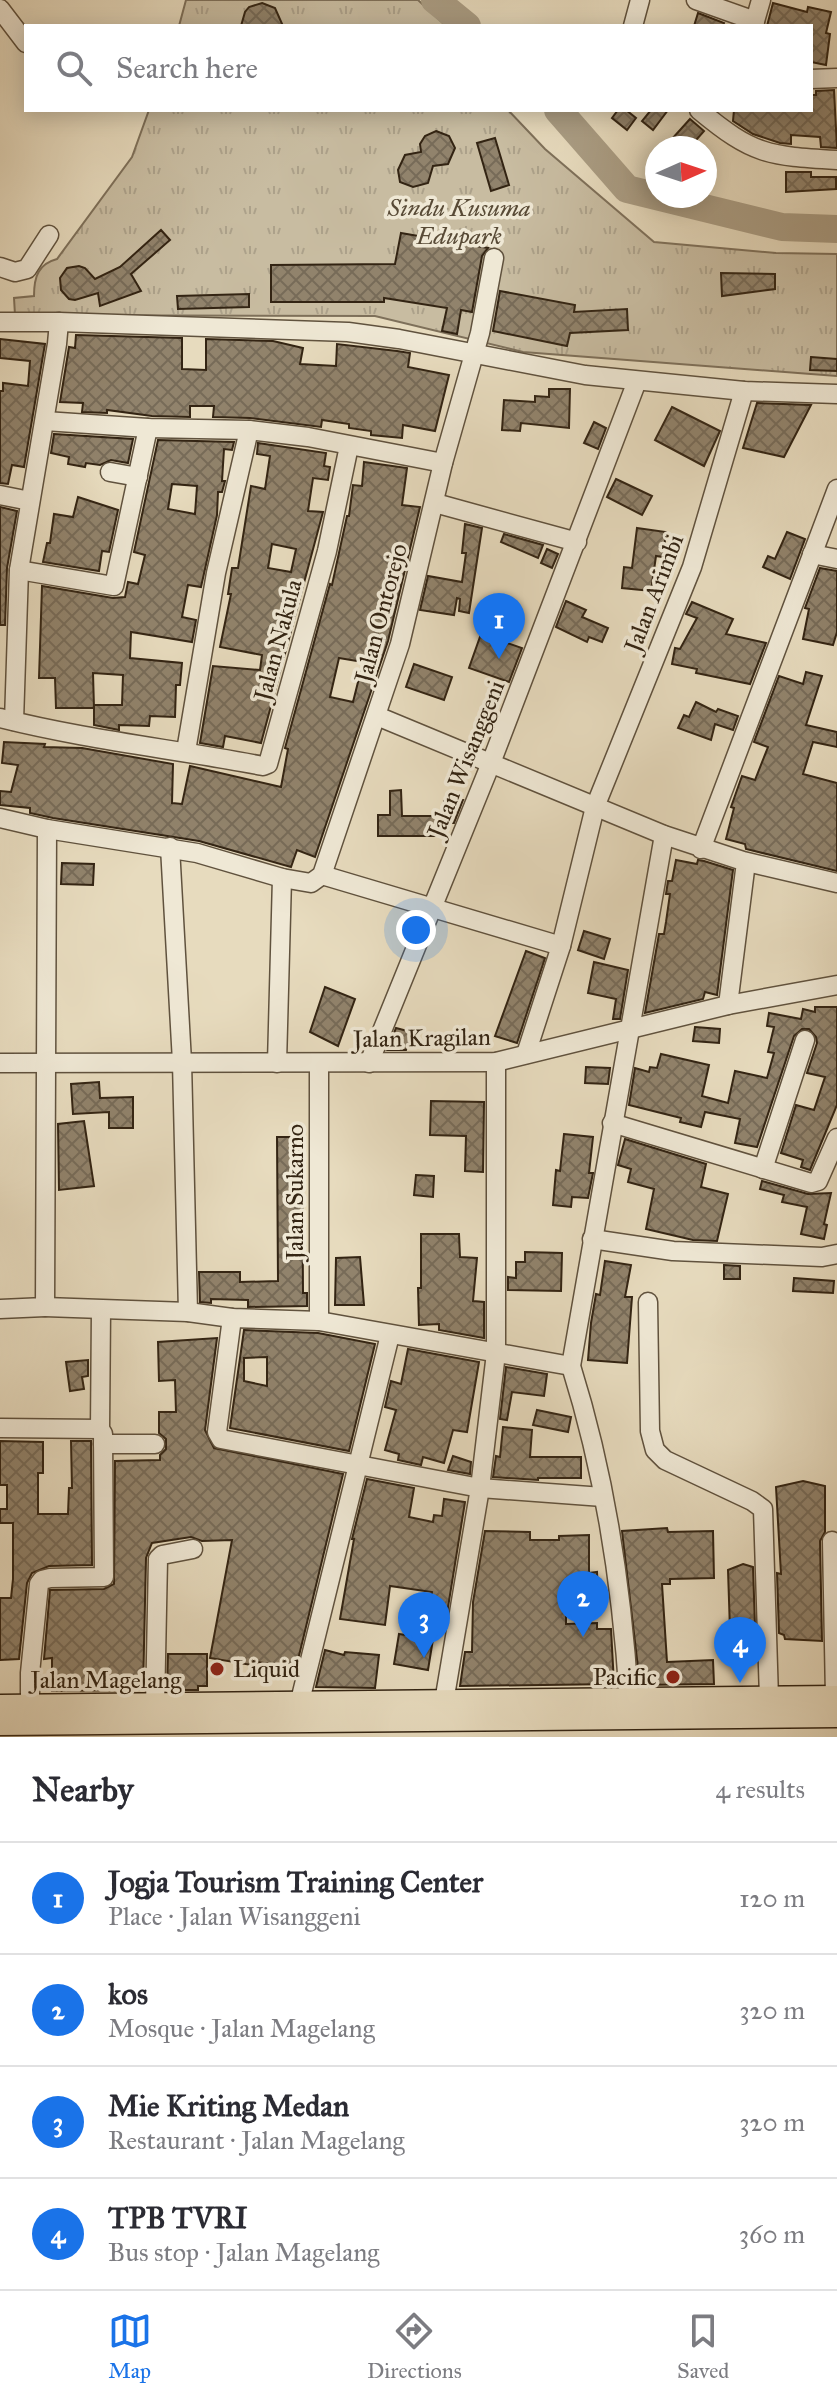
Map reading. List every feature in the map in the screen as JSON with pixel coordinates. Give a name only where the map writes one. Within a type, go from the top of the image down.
[{"type":"main road","name":"Jalan Magelang","points":[[0,1706],[30,1706],[95,1722],[155,1707],[769,1698],[836,1704]]},
{"type":"main road","name":"Jalan Magelang","points":[[0,1724],[95,1722],[266,1729],[376,1729],[836,1704]]},
{"type":"street","points":[[634,24],[640,0]]},
{"type":"street","points":[[696,0],[754,24],[761,0]]},
{"type":"street","points":[[0,9],[24,40]]},
{"type":"street","points":[[813,79],[837,78]]},
{"type":"street","points":[[702,112],[742,144],[764,153],[837,160]]},
{"type":"street","points":[[0,267],[15,272],[27,269],[49,235]]},
{"type":"street","name":"Jalan Ontorejo","points":[[320,878],[400,644],[443,463],[474,353],[494,258]]},
{"type":"street","points":[[0,322],[348,332],[585,375],[744,391],[837,394]]},
{"type":"street","points":[[59,322],[19,570],[4,720],[124,745],[186,751],[216,573],[249,430]]},
{"type":"street","name":"Jalan Wisanggeni","points":[[369,1063],[491,763],[637,381]]},
{"type":"street","name":"Jalan Arimbi","points":[[526,1054],[561,946],[595,807],[692,567],[744,391]]},
{"type":"street","points":[[45,421],[148,428],[249,430],[308,437],[443,463]]},
{"type":"street","points":[[19,570],[114,586],[148,428]]},
{"type":"street","name":"Jalan Nakula","points":[[186,751],[263,766],[270,762],[327,551],[349,446]]},
{"type":"street","points":[[110,472],[138,477]]},
{"type":"street","points":[[701,849],[837,489]]},
{"type":"street","points":[[0,495],[30,501]]},
{"type":"street","points":[[435,503],[577,542]]},
{"type":"street","points":[[812,554],[837,559]]},
{"type":"street","points":[[377,716],[701,849],[837,883]]},
{"type":"street","points":[[0,818],[47,829],[170,847],[282,878],[311,883],[320,878],[432,906],[561,946]]},
{"type":"street","points":[[45,1307],[47,829]]},
{"type":"street","points":[[629,1700],[625,1635],[603,1497],[589,1422],[571,1366],[664,835]]},
{"type":"street","points":[[170,847],[182,1062],[188,1312]]},
{"type":"street","points":[[728,1005],[745,870]]},
{"type":"street","points":[[277,1063],[282,878]]},
{"type":"street","name":"Jalan Kragilan","points":[[0,1063],[496,1062],[728,1005],[837,985]]},
{"type":"street","points":[[763,1169],[805,1040]]},
{"type":"street","points":[[444,1702],[480,1488],[496,1353],[496,1062]]},
{"type":"street","name":"Jalan Sukarno","points":[[319,1063],[319,1321]]},
{"type":"street","points":[[612,1123],[815,1183],[837,1138]]},
{"type":"street","points":[[592,1239],[693,1252],[822,1257],[837,1254]]},
{"type":"street","points":[[648,1302],[650,1431],[655,1450],[665,1460],[763,1509],[769,1698]]},
{"type":"street","points":[[0,1309],[45,1307],[188,1312],[232,1318],[319,1321],[571,1366]]},
{"type":"street","points":[[30,1706],[30,1673],[39,1584],[50,1578],[104,1577],[101,1310]]},
{"type":"street","points":[[232,1318],[218,1436],[226,1441],[480,1488],[603,1497]]},
{"type":"street","points":[[299,1705],[390,1335]]},
{"type":"street","points":[[0,1428],[102,1436],[155,1444]]},
{"type":"street","points":[[832,1541],[836,1704]]},
{"type":"street","points":[[155,1707],[158,1559],[162,1555],[193,1549]]},
{"type":"green space","points":[[186,0],[418,0],[444,24],[180,24]]},
{"type":"green space","name":"Sindu Kusuma Edupark","points":[[148,112],[510,112],[545,149],[654,242],[776,253],[837,254],[837,376],[523,352],[375,316],[15,315],[14,298],[34,296],[36,277],[41,268],[57,259],[132,157]]},
{"type":"building","points":[[262,3],[275,8],[282,24],[242,24],[249,7]]},
{"type":"building","points":[[773,3],[807,12],[808,7],[831,12],[826,33],[830,34],[826,65],[813,62],[813,24],[768,24]]},
{"type":"building","points":[[698,13],[724,23],[724,24],[695,24]]},
{"type":"building","points":[[834,90],[837,148],[821,147],[820,137],[791,135],[791,144],[780,143],[753,134],[733,121],[734,112],[813,112],[813,95],[816,91]]},
{"type":"building","points":[[616,112],[628,112],[636,118],[627,130],[612,118]]},
{"type":"building","points":[[649,112],[666,112],[653,130],[642,121]]},
{"type":"building","points":[[690,119],[704,131],[700,136],[675,136]]},
{"type":"building","points":[[436,131],[449,136],[455,148],[448,164],[433,166],[428,183],[413,187],[400,182],[398,170],[405,155],[421,152],[420,144],[425,136]]},
{"type":"building","points":[[495,138],[509,185],[491,191],[477,143]]},
{"type":"building","points":[[786,172],[811,172],[811,177],[836,177],[836,189],[786,192]]},
{"type":"building","points":[[161,230],[170,240],[131,274],[141,291],[100,306],[98,293],[75,300],[69,299],[61,290],[60,278],[67,268],[85,268],[95,279],[120,267]]},
{"type":"building","points":[[401,233],[488,248],[482,256],[472,312],[461,310],[457,334],[442,331],[447,308],[384,298],[384,302],[271,302],[271,265],[395,264]]},
{"type":"building","points":[[721,273],[775,274],[775,289],[722,296]]},
{"type":"building","points":[[500,291],[575,305],[574,312],[627,309],[628,330],[570,333],[567,346],[493,331]]},
{"type":"building","points":[[249,294],[249,307],[178,309],[177,296]]},
{"type":"building","points":[[76,335],[182,338],[182,369],[206,370],[206,339],[273,341],[303,348],[300,364],[336,366],[337,344],[397,351],[410,353],[408,367],[449,375],[435,431],[403,425],[402,438],[371,435],[371,431],[349,428],[349,424],[322,420],[321,427],[250,418],[213,417],[214,406],[190,406],[190,417],[107,410],[107,413],[82,412],[83,403],[60,402],[69,347],[75,348]]},
{"type":"building","points":[[0,339],[45,344],[24,467],[12,465],[8,484],[0,483],[0,391],[3,391],[3,383],[28,386],[30,361],[0,358]]},
{"type":"building","points":[[811,357],[837,359],[837,371],[810,370]]},
{"type":"building","points":[[549,389],[570,389],[569,428],[521,423],[520,431],[502,430],[504,400],[535,402],[535,396],[549,397]]},
{"type":"building","points":[[757,403],[811,405],[784,457],[743,448]]},
{"type":"building","points":[[672,407],[720,431],[704,466],[655,440]]},
{"type":"building","points":[[594,422],[606,428],[598,449],[584,443]]},
{"type":"building","points":[[54,434],[133,439],[128,463],[111,460],[100,465],[86,463],[85,467],[68,464],[69,457],[51,453]]},
{"type":"building","points":[[158,440],[234,442],[232,450],[224,449],[222,481],[225,481],[222,492],[218,492],[217,515],[201,587],[188,585],[182,617],[196,620],[192,642],[131,632],[130,658],[182,663],[180,685],[176,685],[175,717],[150,716],[149,726],[119,725],[119,730],[94,725],[94,708],[56,708],[55,678],[39,678],[42,586],[113,598],[125,597],[128,582],[138,584],[145,555],[134,552]],"holes":[[[172,484],[197,486],[195,514],[168,509]],[[93,673],[123,675],[122,705],[94,705],[94,708]]]},
{"type":"building","points":[[258,443],[326,453],[324,466],[330,467],[328,480],[313,478],[308,511],[323,512],[261,743],[225,736],[223,747],[200,743],[213,666],[260,670],[262,655],[220,647],[231,594],[228,594],[232,568],[238,568],[251,486],[265,489],[270,456],[257,454]],"holes":[[[272,544],[296,549],[291,572],[268,568]]]},
{"type":"building","points":[[364,462],[407,468],[402,505],[420,507],[388,641],[315,857],[297,850],[291,867],[199,841],[53,818],[30,813],[30,808],[0,805],[0,791],[11,792],[18,765],[2,763],[4,742],[82,748],[173,764],[172,803],[182,804],[190,766],[281,787],[288,749],[285,748],[332,585],[349,516],[353,485],[362,486]],"holes":[[[339,658],[363,662],[353,702],[330,697]]]},
{"type":"building","points":[[616,479],[652,496],[642,515],[607,497]]},
{"type":"building","points":[[78,497],[118,510],[109,552],[102,551],[99,571],[43,562],[47,543],[50,543],[54,514],[73,517]]},
{"type":"building","points":[[0,507],[17,511],[7,568],[5,625],[0,625]]},
{"type":"building","points":[[465,524],[482,528],[469,613],[459,611],[460,599],[457,598],[454,615],[420,610],[428,576],[462,582],[466,553],[462,553]]},
{"type":"building","points":[[637,528],[666,532],[663,557],[656,556],[651,591],[622,588],[624,567],[632,568]]},
{"type":"building","points":[[787,532],[805,539],[790,579],[763,567],[768,556],[775,559]]},
{"type":"building","points":[[504,534],[543,545],[538,558],[501,542]]},
{"type":"building","points":[[547,549],[558,554],[552,568],[541,563]]},
{"type":"building","points":[[820,568],[837,571],[837,632],[833,645],[803,639],[809,609],[805,608]]},
{"type":"building","points":[[566,601],[586,610],[582,617],[608,628],[602,642],[589,637],[587,642],[556,627]]},
{"type":"building","points":[[692,602],[733,619],[726,634],[766,643],[750,684],[696,673],[697,669],[672,664],[675,648],[680,649],[697,618],[686,614]]},
{"type":"building","points":[[481,634],[522,648],[509,682],[469,668]]},
{"type":"building","points":[[414,664],[452,677],[444,700],[406,687]]},
{"type":"building","points":[[806,672],[822,676],[806,725],[837,732],[837,747],[813,742],[803,774],[837,783],[837,871],[746,849],[745,844],[726,839],[734,808],[731,807],[742,776],[755,780],[768,747],[754,742],[779,676],[803,684]]},
{"type":"building","points":[[696,702],[716,712],[718,709],[738,716],[733,730],[715,724],[711,740],[678,728],[684,715],[689,717]]},
{"type":"building","points":[[401,790],[402,816],[443,816],[444,836],[378,836],[378,815],[390,815],[390,791]]},
{"type":"building","points":[[463,800],[454,823],[446,823],[444,801]]},
{"type":"building","points":[[676,860],[697,864],[698,860],[704,861],[733,870],[717,995],[705,992],[703,999],[645,1013],[659,934],[664,934],[670,894],[666,894],[668,881],[672,881]]},
{"type":"building","points":[[62,863],[94,864],[93,885],[61,884]]},
{"type":"building","points":[[584,931],[610,939],[604,959],[578,950]]},
{"type":"building","points":[[526,951],[545,958],[517,1043],[495,1036]]},
{"type":"building","points":[[594,962],[628,970],[620,1019],[613,1019],[616,999],[588,993]]},
{"type":"building","points":[[325,987],[355,999],[338,1046],[310,1032]]},
{"type":"building","points":[[815,1007],[837,1007],[837,1105],[810,1170],[801,1167],[803,1160],[781,1153],[796,1105],[814,1110],[825,1077],[807,1073],[817,1043],[809,1029],[802,1029],[794,1036],[757,1147],[735,1143],[740,1119],[705,1112],[701,1127],[680,1122],[681,1118],[629,1105],[635,1068],[649,1072],[650,1067],[657,1068],[661,1054],[709,1065],[702,1096],[728,1103],[735,1071],[767,1078],[774,1053],[768,1052],[774,1027],[767,1026],[769,1013],[801,1019],[803,1009],[815,1012]]},
{"type":"building","points":[[695,1027],[720,1029],[719,1043],[693,1041]]},
{"type":"building","points":[[396,1028],[411,1032],[406,1050],[387,1050]]},
{"type":"building","points":[[586,1067],[610,1068],[608,1084],[585,1083]]},
{"type":"building","points":[[99,1082],[100,1098],[133,1097],[133,1128],[109,1128],[109,1112],[73,1114],[71,1084]]},
{"type":"building","points":[[431,1101],[484,1102],[483,1172],[465,1171],[466,1136],[430,1135]]},
{"type":"building","points":[[84,1121],[94,1186],[59,1190],[58,1124]]},
{"type":"building","points":[[564,1134],[593,1137],[589,1173],[593,1173],[588,1198],[572,1197],[571,1207],[553,1205]]},
{"type":"building","points":[[277,1137],[302,1137],[303,1293],[307,1293],[307,1306],[248,1307],[248,1300],[211,1299],[211,1303],[200,1302],[199,1272],[240,1272],[240,1282],[278,1281]]},
{"type":"building","points":[[625,1139],[706,1164],[701,1187],[728,1194],[717,1241],[693,1240],[646,1229],[654,1189],[628,1182],[631,1169],[618,1165]]},
{"type":"building","points":[[416,1175],[434,1176],[433,1197],[414,1195]]},
{"type":"building","points":[[762,1181],[808,1194],[831,1193],[824,1239],[801,1234],[807,1207],[782,1202],[784,1195],[760,1189]]},
{"type":"building","points":[[421,1234],[459,1234],[460,1257],[477,1258],[473,1301],[484,1302],[484,1338],[439,1330],[439,1324],[419,1325]]},
{"type":"building","points":[[525,1252],[562,1253],[561,1291],[508,1290],[508,1277],[516,1278],[516,1262],[525,1262]]},
{"type":"building","points":[[360,1257],[364,1305],[335,1305],[336,1258]]},
{"type":"building","points":[[605,1261],[631,1265],[625,1297],[632,1297],[627,1363],[588,1360],[591,1323],[596,1294],[600,1295]]},
{"type":"building","points":[[724,1265],[740,1266],[740,1279],[724,1279]]},
{"type":"building","points":[[794,1278],[834,1281],[833,1293],[793,1291]]},
{"type":"building","points":[[244,1330],[318,1333],[375,1344],[349,1451],[230,1428]],"holes":[[[267,1357],[267,1386],[244,1381],[244,1358]]]},
{"type":"building","points":[[217,1338],[205,1430],[214,1448],[343,1474],[296,1668],[257,1662],[257,1666],[210,1658],[232,1540],[202,1541],[191,1537],[152,1543],[146,1558],[143,1690],[52,1691],[52,1658],[44,1659],[50,1590],[104,1589],[114,1584],[115,1461],[160,1460],[166,1449],[166,1439],[159,1433],[159,1412],[176,1412],[175,1380],[159,1381],[158,1342]]},
{"type":"building","points":[[408,1349],[479,1362],[467,1432],[453,1430],[444,1463],[423,1457],[421,1465],[398,1460],[399,1454],[385,1450],[396,1410],[385,1407],[391,1381],[401,1384]]},
{"type":"building","points":[[88,1360],[88,1376],[82,1377],[84,1389],[70,1391],[66,1362]]},
{"type":"building","points":[[506,1367],[547,1374],[544,1396],[512,1392],[507,1420],[500,1419]]},
{"type":"building","points":[[537,1410],[571,1417],[568,1432],[533,1425]]},
{"type":"building","points":[[503,1427],[532,1430],[530,1457],[581,1457],[581,1478],[538,1480],[493,1477],[496,1456],[500,1457]]},
{"type":"building","points":[[0,1441],[43,1442],[43,1473],[38,1473],[38,1514],[68,1514],[69,1488],[72,1488],[71,1441],[91,1441],[92,1565],[49,1566],[32,1573],[27,1583],[19,1659],[0,1660],[0,1598],[11,1598],[13,1523],[0,1523],[0,1509],[7,1509],[7,1485],[0,1485]]},
{"type":"building","points":[[453,1456],[471,1462],[470,1474],[448,1470]]},
{"type":"building","points":[[367,1479],[414,1488],[409,1517],[433,1522],[434,1515],[442,1516],[444,1499],[465,1502],[444,1632],[427,1630],[432,1592],[390,1586],[385,1625],[340,1619],[352,1539]]},
{"type":"building","points":[[803,1481],[825,1486],[825,1532],[820,1541],[822,1641],[785,1639],[779,1633],[777,1573],[781,1574],[776,1487]]},
{"type":"building","points":[[667,1528],[668,1532],[713,1531],[714,1578],[670,1579],[670,1584],[662,1584],[667,1662],[713,1660],[714,1684],[640,1685],[622,1531]]},
{"type":"building","points":[[485,1531],[530,1532],[530,1540],[559,1540],[559,1536],[589,1535],[589,1573],[597,1572],[598,1596],[566,1597],[566,1624],[597,1623],[597,1629],[611,1629],[614,1684],[460,1686],[465,1652],[472,1652],[473,1602]]},
{"type":"building","points":[[743,1564],[753,1567],[755,1626],[743,1623],[730,1630],[728,1570]]},
{"type":"building","points":[[399,1634],[433,1639],[428,1670],[394,1664]]},
{"type":"building","points":[[325,1650],[344,1655],[345,1652],[379,1655],[375,1688],[316,1687]]},
{"type":"building","points":[[168,1654],[207,1654],[207,1686],[198,1686],[198,1690],[167,1690]]},
{"type":"waterway","points":[[435,0],[465,24]]},
{"type":"waterway","points":[[560,112],[627,189],[782,227],[837,229]]},
{"type":"place","name":"Jogja Tourism Training Center","points":[[499,659]]},
{"type":"place","name":"kos","points":[[583,1637]]},
{"type":"place","name":"Mie Kriting Medan","points":[[424,1658]]},
{"type":"place","name":"Liquid","points":[[217,1669]]},
{"type":"place","name":"Pacific","points":[[673,1677]]},
{"type":"place","name":"TPB TVRI","points":[[740,1683]]}]
